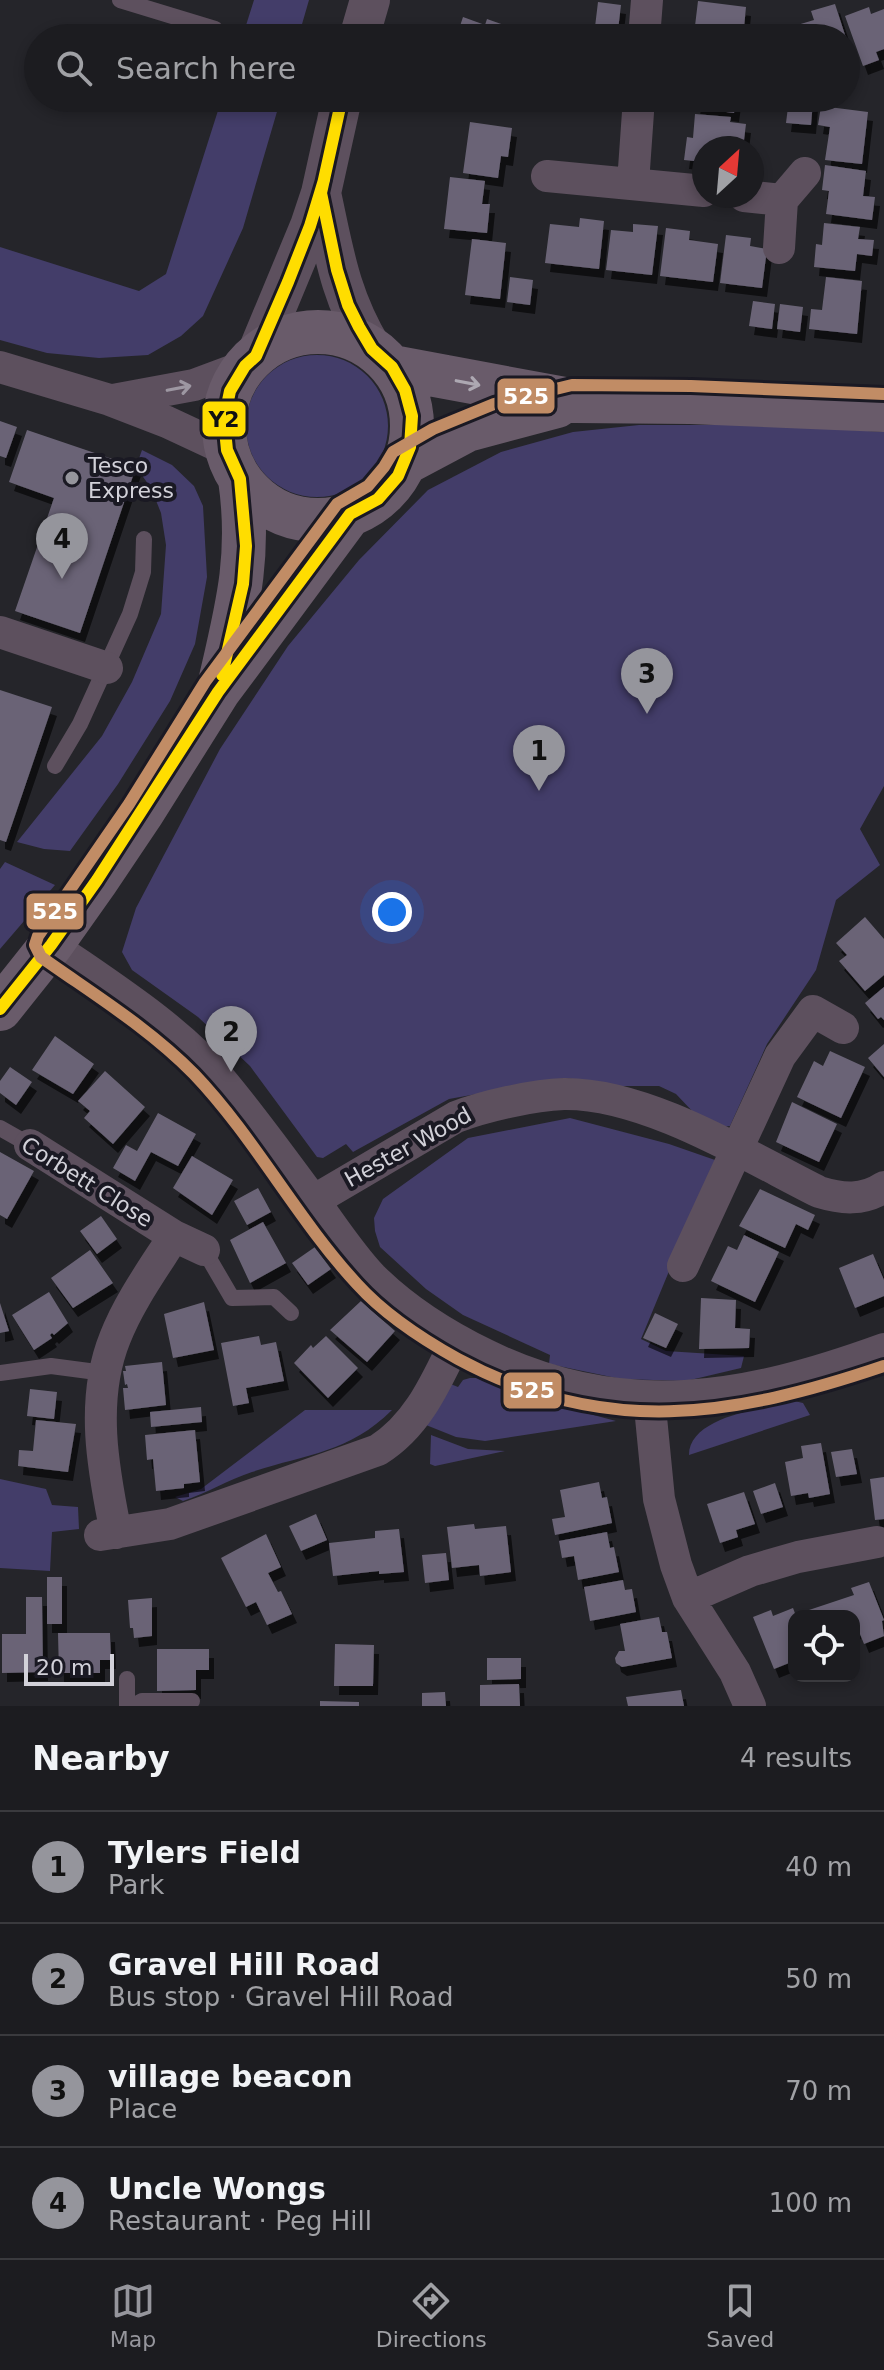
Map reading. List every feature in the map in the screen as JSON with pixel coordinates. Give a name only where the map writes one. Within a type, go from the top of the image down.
[{"type":"main road","points":[[218,692],[243,584],[245,524],[224,420],[230,391],[250,361],[266,347],[293,335],[322,332],[348,337],[382,358],[575,401],[884,410]]},
{"type":"main road","points":[[233,465],[262,501],[289,516],[320,520],[350,514],[378,499],[398,476],[410,447],[412,416],[405,390],[382,358]]},
{"type":"main road","points":[[403,464],[467,430],[575,401]]},
{"type":"main road","points":[[0,1009],[51,945],[142,813],[218,692],[350,514]]},
{"type":"street","points":[[363,24],[370,0]]},
{"type":"street","points":[[645,24],[647,0]]},
{"type":"street","points":[[110,400],[194,385],[250,361],[292,272],[321,193],[339,112]]},
{"type":"street","points":[[633,183],[638,112]]},
{"type":"street","points":[[779,248],[782,200],[805,173]]},
{"type":"street","points":[[547,176],[692,190]]},
{"type":"street","points":[[321,193],[337,270],[348,305],[382,358]]},
{"type":"street","points":[[764,198],[782,200]]},
{"type":"street","points":[[0,367],[159,418],[233,465]]},
{"type":"street","points":[[0,632],[107,668]]},
{"type":"street","points":[[51,945],[186,1045],[220,1080],[373,1278],[424,1320],[456,1341],[499,1362],[572,1388],[610,1395],[691,1397],[746,1390],[884,1349]]},
{"type":"street","points":[[683,1266],[780,1056],[801,1023],[813,1011],[843,1028]]},
{"type":"street","name":"Hester Wood","points":[[313,1201],[456,1117],[479,1108],[561,1094],[614,1101],[656,1114],[819,1192],[838,1197],[880,1199]]},
{"type":"street","name":"Corbett Close","points":[[30,1145],[174,1236],[204,1250]]},
{"type":"street","name":"Corbett Close","points":[[174,1236],[128,1310],[114,1338],[104,1373],[101,1426],[108,1534],[170,1524],[378,1450],[396,1439],[411,1423],[456,1341]]},
{"type":"street","points":[[649,1397],[659,1499],[669,1545],[688,1598],[735,1672],[750,1706]]},
{"type":"street","points":[[688,1598],[750,1571],[861,1537]]},
{"type":"lane","points":[[120,0],[199,24]]},
{"type":"lane","points":[[55,766],[80,724],[130,614],[143,572],[144,539]]},
{"type":"lane","name":"Corbett Close","points":[[0,1128],[30,1145]]},
{"type":"lane","name":"Corbett Close","points":[[204,1250],[232,1298],[274,1297],[291,1313]]},
{"type":"lane","points":[[0,1373],[51,1366],[104,1373]]},
{"type":"lane","points":[[127,1679],[127,1706]]},
{"type":"lane","points":[[133,1706],[142,1701],[192,1701]]},
{"type":"shaded area","points":[[254,0],[309,0],[302,24],[246,24]]},
{"type":"shaded area","points":[[218,112],[277,112],[243,228],[203,316],[181,336],[148,355],[99,358],[47,353],[0,340],[0,247],[139,291],[166,274]]},
{"type":"shaded area","points":[[317,355],[344,360],[367,376],[383,399],[388,426],[383,453],[367,476],[344,492],[317,497],[290,492],[267,476],[251,453],[246,426],[251,399],[267,376],[290,360]]},
{"type":"shaded area","points":[[639,425],[770,425],[884,432],[884,786],[860,829],[880,865],[836,900],[816,970],[767,1044],[730,1126],[722,1127],[695,1114],[676,1094],[659,1086],[615,1086],[566,1078],[449,1099],[353,1152],[346,1144],[323,1158],[317,1157],[250,1066],[198,1017],[132,970],[122,952],[136,908],[220,749],[288,646],[359,560],[428,490],[501,452],[573,432]]},
{"type":"shaded area","points":[[142,450],[172,465],[194,486],[203,506],[207,577],[195,644],[170,701],[118,784],[70,851],[17,842],[102,736],[132,682],[161,614],[166,545],[161,513],[151,488],[136,467]]},
{"type":"shaded area","points":[[5,862],[55,885],[0,949],[0,869]]},
{"type":"shaded area","points":[[570,1118],[669,1144],[715,1160],[641,1339],[666,1351],[744,1356],[741,1368],[686,1381],[621,1379],[549,1364],[550,1355],[463,1315],[426,1289],[380,1247],[374,1218],[383,1199],[468,1138]]},
{"type":"shaded area","points":[[470,1378],[518,1395],[616,1421],[485,1441],[456,1437],[426,1425],[448,1383],[458,1387],[463,1380]]},
{"type":"shaded area","points":[[794,1401],[803,1403],[810,1415],[689,1455],[692,1442],[701,1431],[715,1423],[748,1411]]},
{"type":"shaded area","points":[[305,1410],[392,1410],[343,1444],[252,1472],[183,1501],[175,1497],[201,1489]]},
{"type":"shaded area","points":[[431,1435],[468,1449],[505,1451],[435,1466],[430,1464]]},
{"type":"shaded area","points":[[0,1479],[46,1489],[52,1505],[78,1507],[79,1529],[52,1532],[50,1571],[0,1568]]},
{"type":"building","points":[[698,1],[746,7],[744,24],[695,24]]},
{"type":"building","points":[[598,2],[621,5],[619,24],[595,24]]},
{"type":"building","points":[[835,4],[841,24],[801,24],[814,20],[811,11]]},
{"type":"building","points":[[869,7],[871,14],[884,9],[884,49],[876,52],[879,60],[863,66],[860,24],[848,24],[845,16]]},
{"type":"building","points":[[463,17],[482,24],[461,24]]},
{"type":"building","points":[[787,112],[812,112],[811,125],[786,123]]},
{"type":"building","points":[[820,112],[868,112],[862,164],[825,160],[830,127],[818,125]]},
{"type":"building","points":[[695,114],[731,117],[730,122],[746,124],[744,136],[693,136]]},
{"type":"building","points":[[470,122],[512,128],[508,157],[501,156],[498,178],[463,173]]},
{"type":"building","points":[[687,137],[692,138],[692,161],[684,160]]},
{"type":"building","points":[[825,165],[866,171],[863,196],[875,197],[872,220],[826,214],[829,191],[822,190]]},
{"type":"building","points":[[450,177],[485,181],[482,204],[490,204],[487,233],[444,229]]},
{"type":"building","points":[[580,218],[604,221],[599,269],[545,263],[550,224],[579,227]]},
{"type":"building","points":[[824,223],[860,227],[858,239],[874,240],[872,256],[857,254],[855,271],[814,267],[816,244],[822,245]]},
{"type":"building","points":[[633,224],[658,226],[652,275],[606,270],[611,230],[633,232]]},
{"type":"building","points":[[666,228],[690,231],[689,240],[718,244],[713,282],[660,276]]},
{"type":"building","points":[[726,235],[751,238],[750,246],[767,249],[762,288],[720,283]]},
{"type":"building","points":[[472,239],[506,243],[500,299],[465,295]]},
{"type":"building","points":[[510,277],[533,280],[530,305],[507,302]]},
{"type":"building","points":[[826,277],[862,281],[857,334],[809,329],[811,309],[822,310]]},
{"type":"building","points":[[753,301],[775,304],[772,329],[749,326]]},
{"type":"building","points":[[780,304],[803,307],[800,332],[777,329]]},
{"type":"building","points":[[0,421],[17,427],[6,458],[0,456]]},
{"type":"building","points":[[27,430],[136,467],[80,633],[15,611],[54,498],[9,482]]},
{"type":"building","points":[[0,690],[52,707],[6,842],[0,840]]},
{"type":"building","points":[[865,917],[884,939],[884,975],[865,991],[839,961],[847,955],[836,943]]},
{"type":"building","points":[[884,987],[884,1020],[881,1017],[878,1019],[865,1003]]},
{"type":"building","points":[[55,1036],[94,1064],[73,1094],[32,1070]]},
{"type":"building","points":[[884,1044],[884,1077],[868,1058]]},
{"type":"building","points":[[830,1051],[865,1067],[841,1118],[797,1097],[814,1061],[823,1066]]},
{"type":"building","points":[[10,1067],[32,1082],[16,1105],[0,1093],[0,1081]]},
{"type":"building","points":[[105,1071],[145,1107],[113,1144],[84,1118],[90,1111],[78,1101]]},
{"type":"building","points":[[792,1102],[837,1124],[819,1162],[776,1142]]},
{"type":"building","points":[[158,1113],[196,1134],[178,1166],[151,1152],[135,1181],[113,1168],[126,1145],[137,1151]]},
{"type":"building","points":[[0,1152],[34,1171],[7,1219],[0,1215]]},
{"type":"building","points":[[192,1156],[233,1180],[212,1215],[173,1188]]},
{"type":"building","points":[[258,1188],[271,1212],[247,1225],[234,1201]]},
{"type":"building","points":[[760,1189],[815,1215],[808,1230],[796,1224],[785,1248],[739,1226]]},
{"type":"building","points":[[101,1216],[117,1239],[97,1254],[80,1231]]},
{"type":"building","points":[[263,1222],[286,1263],[250,1283],[230,1240]]},
{"type":"building","points":[[744,1235],[779,1252],[755,1302],[711,1281],[728,1246],[737,1250]]},
{"type":"building","points":[[315,1247],[331,1269],[308,1285],[292,1263]]},
{"type":"building","points":[[90,1250],[113,1283],[73,1308],[51,1278]]},
{"type":"building","points":[[873,1254],[884,1280],[884,1296],[855,1308],[839,1268]]},
{"type":"building","points":[[49,1292],[68,1323],[34,1350],[12,1315]]},
{"type":"building","points":[[701,1298],[736,1300],[735,1328],[750,1329],[749,1348],[699,1349]]},
{"type":"building","points":[[361,1301],[395,1331],[367,1362],[330,1330]]},
{"type":"building","points":[[204,1302],[214,1350],[173,1358],[164,1314]]},
{"type":"building","points":[[0,1303],[9,1331],[0,1333]]},
{"type":"building","points":[[655,1313],[678,1324],[666,1348],[643,1338]]},
{"type":"building","points":[[259,1336],[261,1345],[276,1342],[284,1381],[246,1388],[249,1403],[233,1406],[221,1343]]},
{"type":"building","points":[[326,1336],[358,1368],[328,1398],[294,1363],[311,1345],[313,1348]]},
{"type":"building","points":[[162,1362],[166,1405],[125,1410],[123,1388],[128,1388],[123,1371],[126,1371],[125,1366]]},
{"type":"building","points":[[30,1389],[57,1392],[54,1419],[27,1416]]},
{"type":"building","points":[[201,1407],[202,1422],[151,1427],[150,1412]]},
{"type":"building","points":[[36,1420],[76,1424],[68,1472],[18,1466],[19,1450],[33,1451]]},
{"type":"building","points":[[195,1430],[200,1482],[184,1484],[184,1488],[156,1491],[153,1459],[147,1460],[145,1435]]},
{"type":"building","points":[[821,1443],[830,1494],[809,1498],[808,1493],[791,1496],[785,1462],[803,1458],[801,1446]]},
{"type":"building","points":[[852,1449],[857,1474],[836,1477],[831,1452]]},
{"type":"building","points":[[884,1477],[884,1519],[875,1520],[870,1479]]},
{"type":"building","points":[[599,1482],[602,1498],[607,1497],[612,1523],[555,1535],[552,1519],[565,1517],[560,1490]]},
{"type":"building","points":[[775,1483],[783,1507],[761,1514],[753,1491]]},
{"type":"building","points":[[744,1492],[755,1524],[736,1530],[738,1537],[720,1543],[707,1504]]},
{"type":"building","points":[[316,1514],[327,1540],[301,1551],[289,1526]]},
{"type":"building","points":[[474,1524],[475,1529],[506,1526],[511,1572],[480,1576],[479,1565],[452,1568],[447,1527]]},
{"type":"building","points":[[399,1529],[404,1572],[379,1574],[379,1571],[333,1576],[329,1543],[375,1538],[375,1531]]},
{"type":"building","points":[[607,1532],[619,1572],[578,1580],[574,1556],[562,1558],[559,1541]]},
{"type":"building","points":[[266,1534],[281,1567],[268,1573],[292,1614],[267,1625],[256,1602],[246,1607],[221,1558]]},
{"type":"building","points":[[446,1553],[449,1580],[425,1583],[422,1555]]},
{"type":"building","points":[[47,1577],[62,1577],[62,1624],[47,1624]]},
{"type":"building","points":[[623,1580],[625,1590],[632,1589],[636,1612],[590,1621],[584,1587]]},
{"type":"building","points":[[869,1582],[884,1620],[884,1636],[864,1644],[860,1634],[860,1610],[809,1610],[854,1595],[851,1588]]},
{"type":"building","points":[[26,1597],[42,1597],[43,1672],[2,1673],[2,1634],[26,1634]]},
{"type":"building","points":[[152,1598],[152,1636],[134,1638],[128,1600]]},
{"type":"building","points":[[771,1610],[773,1616],[788,1610],[788,1663],[774,1669],[753,1617]]},
{"type":"building","points":[[659,1617],[662,1632],[667,1632],[672,1658],[622,1667],[616,1663],[619,1651],[625,1651],[620,1624]]},
{"type":"building","points":[[58,1633],[110,1633],[111,1660],[100,1660],[100,1673],[59,1673]]},
{"type":"building","points":[[335,1644],[374,1645],[373,1686],[334,1686]]},
{"type":"building","points":[[157,1649],[209,1649],[209,1670],[196,1670],[196,1690],[157,1691]]},
{"type":"building","points":[[487,1658],[521,1658],[521,1679],[487,1680]]},
{"type":"building","points":[[519,1684],[520,1706],[480,1706],[480,1685]]},
{"type":"building","points":[[681,1690],[684,1706],[628,1706],[626,1697]]},
{"type":"building","points":[[445,1692],[446,1706],[422,1706],[422,1693]]},
{"type":"building","points":[[320,1701],[359,1702],[359,1706],[320,1706]]},
{"type":"transit line","name":"Y2","points":[[0,1009],[97,880],[218,692],[350,514],[378,499],[398,476],[410,447],[412,416],[405,390],[392,367],[372,349],[359,327],[337,270],[321,193],[339,112]]},
{"type":"transit line","name":"Y2","points":[[222,675],[243,584],[246,546],[240,479],[227,450],[224,420],[230,391],[245,366],[256,356],[288,282],[324,180]]},
{"type":"transit line","name":"525","points":[[884,394],[691,386],[572,385],[494,404],[433,429],[393,452],[368,486],[337,504],[205,682],[129,804],[38,936],[35,945],[41,957],[177,1057],[237,1125],[315,1233],[357,1284],[404,1326],[458,1359],[512,1384],[565,1401],[617,1409],[670,1411],[722,1407],[775,1398],[884,1366]]},
{"type":"place","name":"Tesco Express","points":[[72,478]]},
{"type":"place","name":"Uncle Wongs","points":[[62,579]]},
{"type":"place","name":"village beacon","points":[[647,714]]},
{"type":"place","name":"Tylers Field","points":[[539,791]]},
{"type":"place","name":"Gravel Hill Road","points":[[231,1072]]}]
